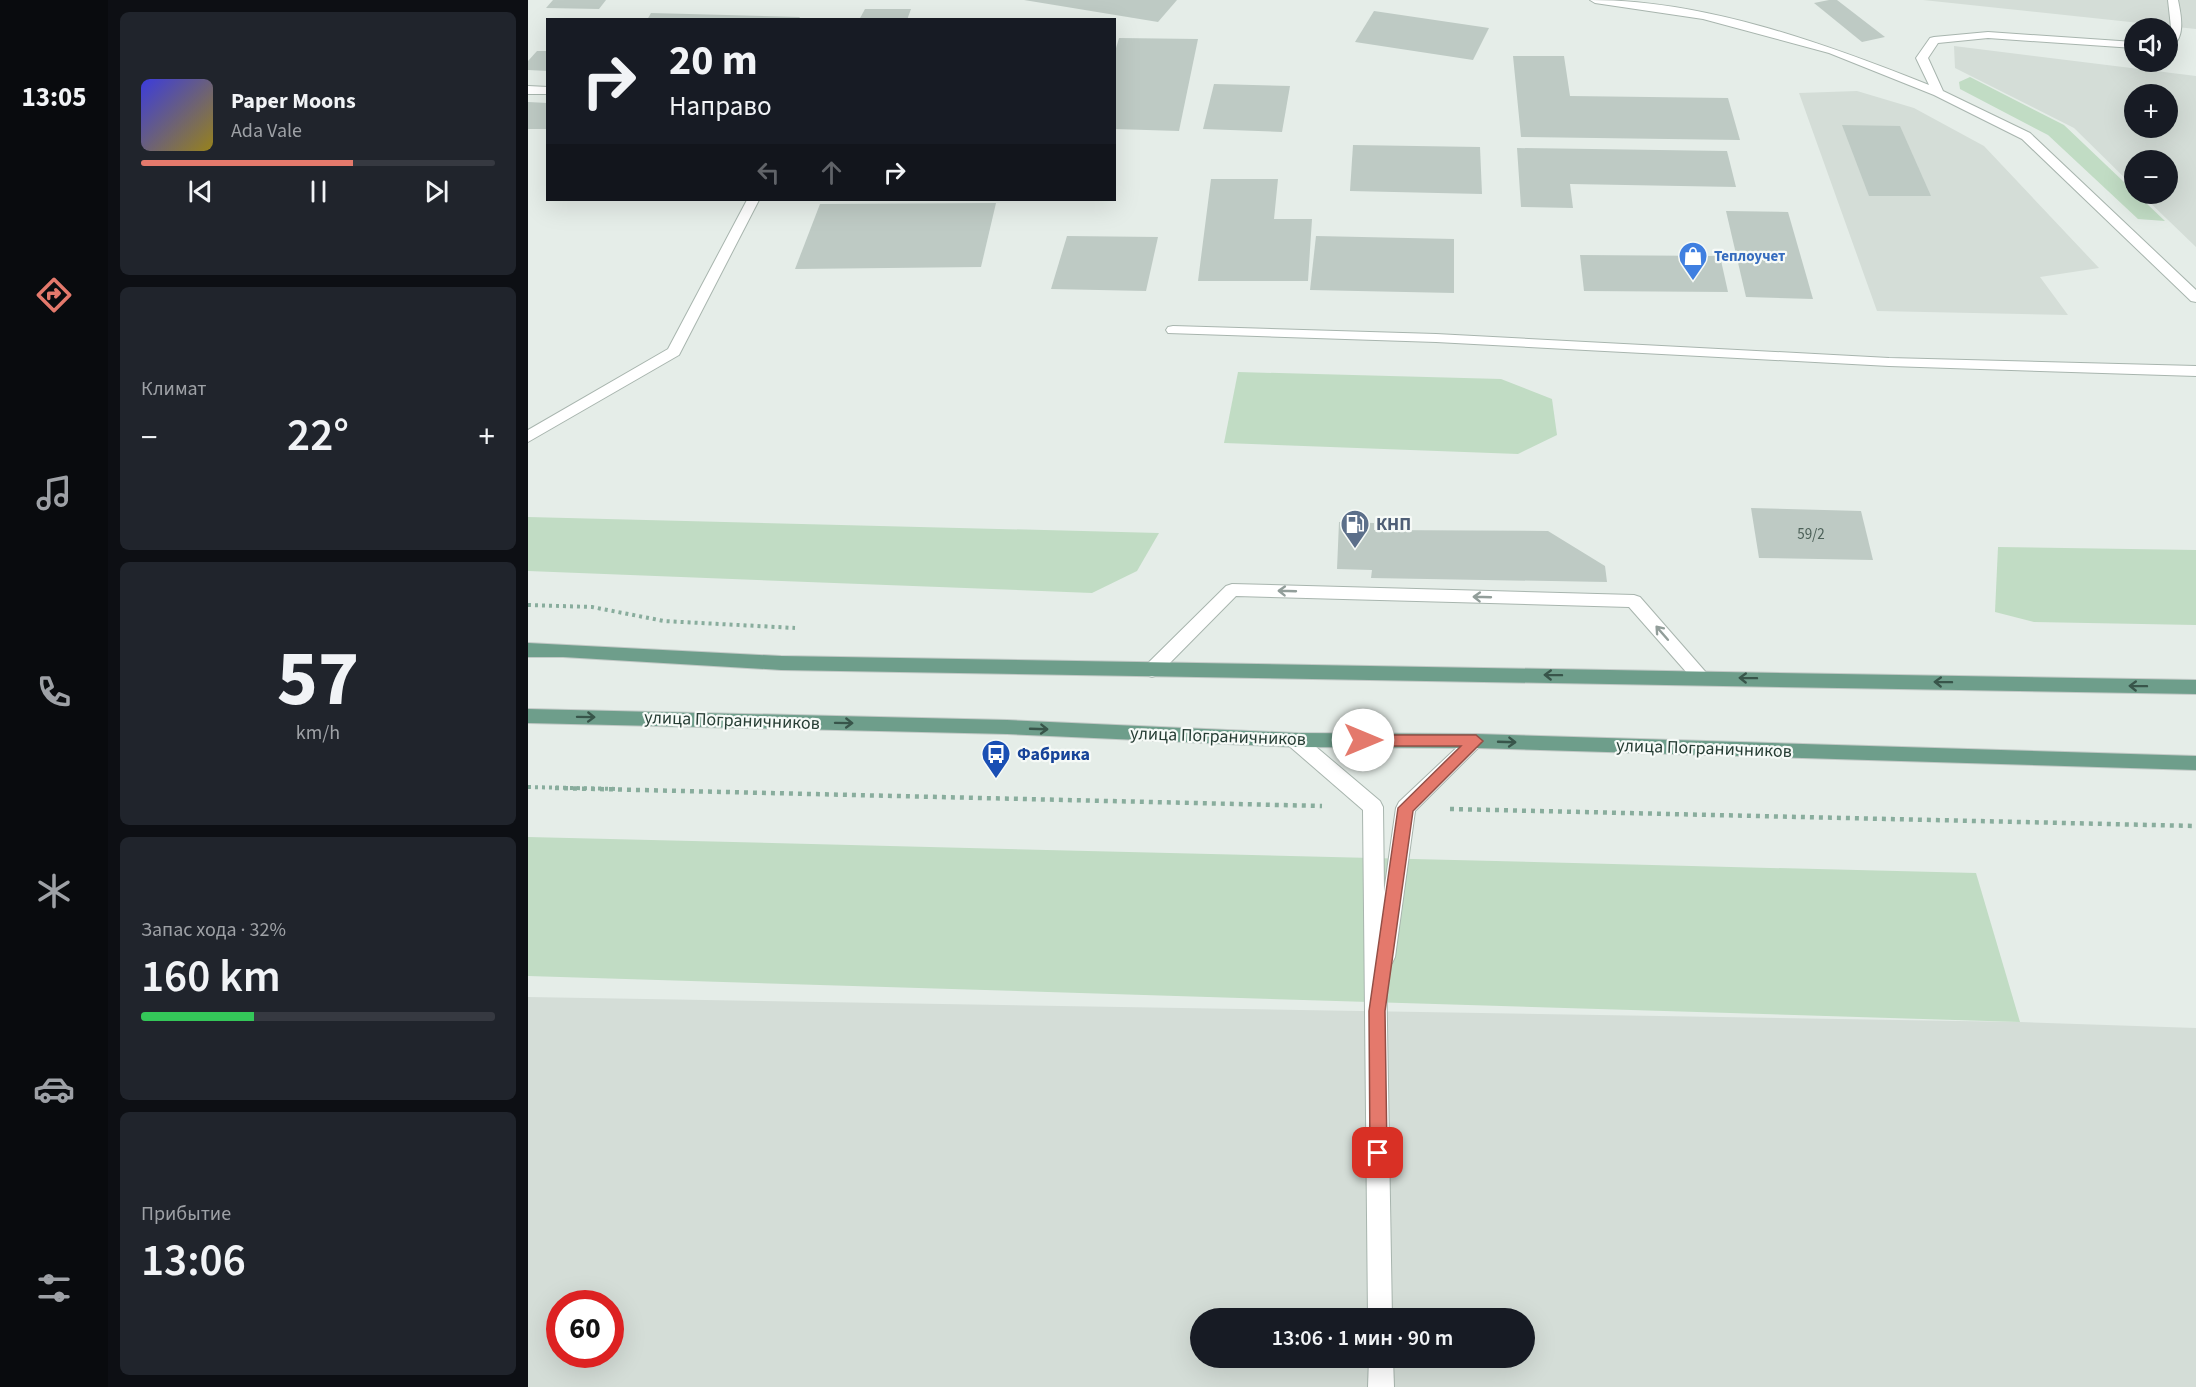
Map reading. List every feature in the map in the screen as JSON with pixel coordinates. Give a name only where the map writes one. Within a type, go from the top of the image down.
[{"type":"main road","points":[[528,650],[781,663],[2196,687]]},
{"type":"main road","name":"улица Пограничников","points":[[528,716],[1007,727],[1295,740],[1476,741],[2196,763]]},
{"type":"lane","points":[[1595,0],[1659,5],[1833,51],[1938,93],[2026,136],[2196,298]]},
{"type":"lane","points":[[2174,0],[2176,18]]},
{"type":"lane","points":[[1938,93],[1922,58],[1934,39],[1988,35],[2124,44]]},
{"type":"lane","points":[[528,90],[546,91]]},
{"type":"lane","points":[[528,436],[674,352],[752,201]]},
{"type":"lane","points":[[1173,330],[1436,338],[1889,362],[2196,371]]},
{"type":"lane","points":[[1152,670],[1232,590],[1635,601],[1701,677]]},
{"type":"lane","points":[[1295,740],[1373,807],[1380,1308]]},
{"type":"lane","points":[[1377,1011],[1406,808],[1476,741]]},
{"type":"lane","points":[[1381,1368],[1381,1387]]},
{"type":"path","points":[[528,605],[592,607],[664,621],[795,627]]},
{"type":"shaded area","points":[[1923,0],[2196,0],[2196,29],[2178,27],[2178,18],[2124,18],[2124,21]]},
{"type":"shaded area","points":[[1954,46],[2124,67],[2124,72],[2164,72],[2196,76],[2196,247],[2151,204],[2178,204],[2178,150],[2124,150],[2124,177],[2074,128],[1955,68]]},
{"type":"shaded area","points":[[1857,91],[1914,108],[1984,146],[2099,268],[2040,277],[2068,315],[1877,311],[1799,93]]},
{"type":"shaded area","points":[[528,997],[2020,1022],[2196,1028],[2196,1387],[528,1387]]},
{"type":"green space","points":[[1970,77],[2064,125],[2124,182],[2124,204],[2147,204],[2165,221],[2138,219],[2048,135],[1960,89],[1959,82]]},
{"type":"green space","points":[[1238,372],[1501,379],[1552,399],[1557,435],[1518,454],[1224,443]]},
{"type":"green space","points":[[528,517],[1159,533],[1137,571],[1092,593],[528,571]]},
{"type":"green space","points":[[1998,547],[2196,550],[2196,625],[2034,622],[1995,612]]},
{"type":"green space","points":[[528,837],[1976,873],[2020,1022],[528,976]]},
{"type":"building","points":[[553,0],[606,0],[599,9],[546,8]]},
{"type":"building","points":[[1024,0],[1177,0],[1158,22]]},
{"type":"building","points":[[1837,0],[1885,37],[1862,42],[1814,3]]},
{"type":"building","points":[[865,9],[911,9],[908,18],[860,18]]},
{"type":"building","points":[[1374,11],[1489,28],[1473,60],[1355,42]]},
{"type":"building","points":[[651,13],[800,17],[799,18],[648,18]]},
{"type":"building","points":[[1119,38],[1198,39],[1179,131],[1116,129],[1116,48]]},
{"type":"building","points":[[537,51],[546,51],[546,71],[528,70],[528,61]]},
{"type":"building","points":[[1513,56],[1564,56],[1570,96],[1728,98],[1740,140],[1521,137]]},
{"type":"building","points":[[1214,84],[1290,86],[1282,132],[1203,129]]},
{"type":"building","points":[[528,102],[546,103],[546,129],[528,129]]},
{"type":"building","points":[[1842,125],[1900,126],[1931,196],[1869,196]]},
{"type":"building","points":[[1353,145],[1480,147],[1482,194],[1350,191]]},
{"type":"building","points":[[1517,148],[1727,151],[1736,187],[1570,184],[1573,208],[1521,207]]},
{"type":"building","points":[[1211,179],[1278,179],[1274,219],[1312,219],[1308,281],[1198,281]]},
{"type":"building","points":[[996,203],[981,267],[795,269],[820,204]]},
{"type":"building","points":[[1726,211],[1788,212],[1813,299],[1746,297]]},
{"type":"building","points":[[1067,236],[1158,237],[1146,291],[1051,289]]},
{"type":"building","points":[[1316,236],[1454,239],[1454,293],[1310,290]]},
{"type":"building","points":[[1580,255],[1720,256],[1728,292],[1584,291]]},
{"type":"building","points":[[1751,508],[1861,511],[1873,560],[1759,558]]},
{"type":"building","points":[[1339,522],[1374,523],[1374,530],[1548,531],[1605,566],[1607,582],[1371,578],[1372,570],[1337,569]]},
{"type":"place","name":"Теплоучет","points":[[1693,282]]},
{"type":"place","name":"КНП","points":[[1355,550]]},
{"type":"place","name":"Фабрика","points":[[996,780]]},
{"type":"route","points":[[1363,740],[1476,741],[1406,808],[1377,1011],[1378,1153]]}]
